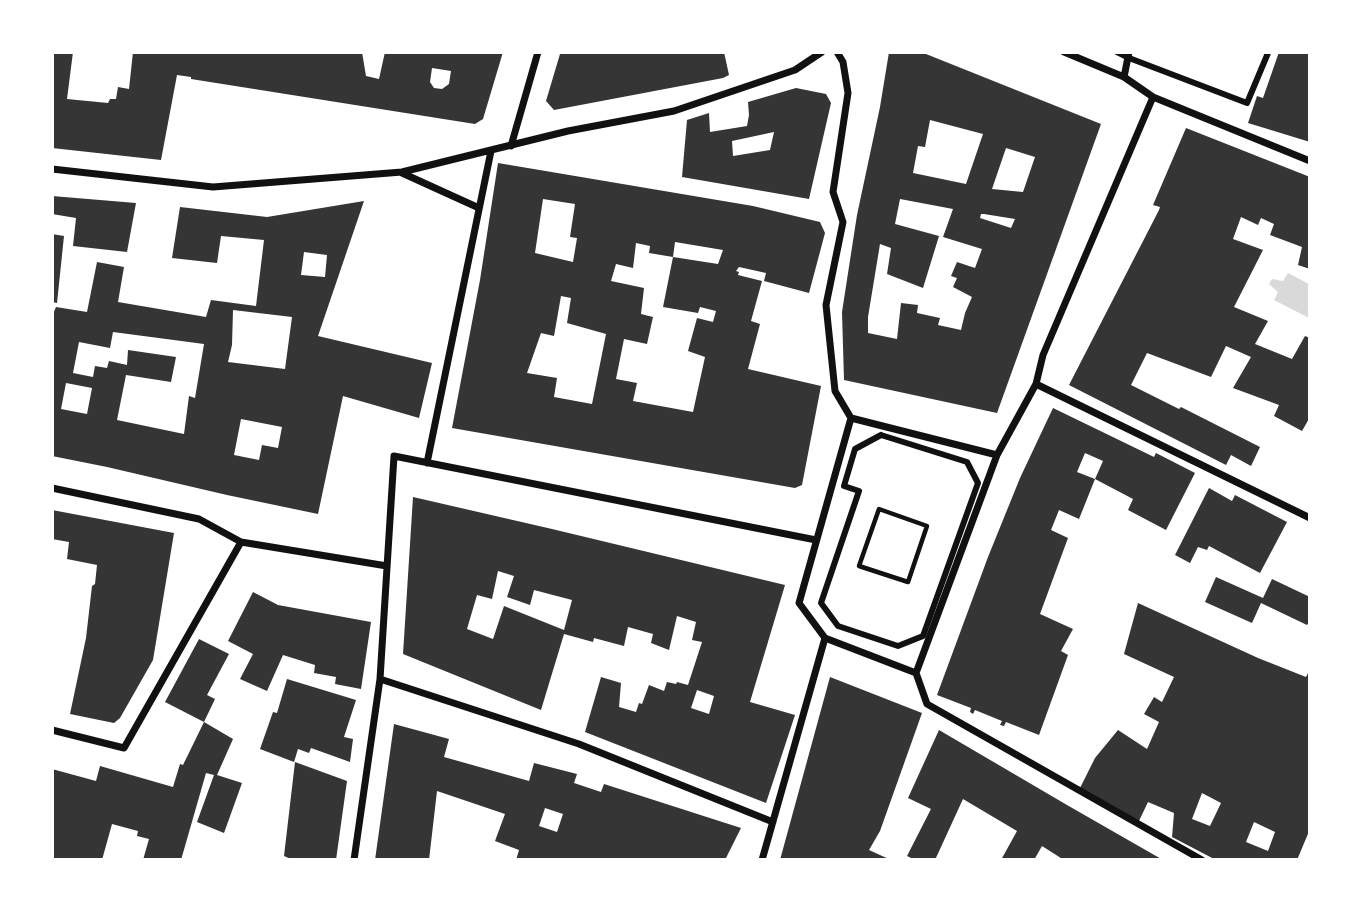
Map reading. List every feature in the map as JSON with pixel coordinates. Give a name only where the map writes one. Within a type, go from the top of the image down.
[{"type":"street","points":[[511,146],[538,52]]},
{"type":"street","points":[[52,169],[213,187],[402,172],[568,131],[674,111],[795,70],[822,52]]},
{"type":"street","points":[[837,52],[843,62],[848,93],[832,192],[843,222],[826,305],[835,391],[851,418],[997,455]]},
{"type":"street","points":[[1064,52],[1124,77],[1153,97],[1310,161]]},
{"type":"street","points":[[1117,52],[1247,103],[1268,53],[1266,52]]},
{"type":"street","points":[[1124,77],[1129,55]]},
{"type":"street","points":[[1153,97],[1043,355],[1036,384],[997,455],[916,673],[927,704],[1202,859]]},
{"type":"street","points":[[427,463],[492,150]]},
{"type":"street","points":[[402,172],[479,208]]},
{"type":"street","points":[[1036,384],[1310,517]]},
{"type":"street","points":[[851,418],[799,603],[825,638],[916,673]]},
{"type":"street","points":[[881,435],[967,462],[978,483],[923,636],[898,646],[838,626],[821,603],[859,491],[844,486],[855,449],[881,435]]},
{"type":"street","points":[[354,859],[380,680],[394,456],[816,540]]},
{"type":"street","points":[[52,488],[199,519],[241,542],[387,566]]},
{"type":"street","points":[[52,730],[124,748],[241,542]]},
{"type":"street","points":[[762,859],[825,638]]},
{"type":"street","points":[[380,680],[579,744],[774,822]]},
{"type":"path","points":[[879,509],[927,526],[908,582],[859,566],[879,509]]},
{"type":"shaded area","points":[[1288,273],[1309,284],[1309,318],[1274,300],[1278,292],[1269,284],[1272,279],[1283,281]]},
{"type":"building","points":[[52,52],[73,52],[67,99],[108,103],[110,99],[116,99],[118,87],[129,89],[133,52],[362,52],[366,76],[379,79],[385,52],[503,52],[483,119],[475,124],[177,75],[161,160],[52,148]],"holes":[[[432,68],[451,71],[449,84],[442,89],[434,88],[430,82]]]},
{"type":"building","points":[[724,52],[729,75],[554,110],[546,101],[560,54]]},
{"type":"building","points":[[889,52],[921,52],[1101,124],[997,413],[844,380],[842,312],[857,215]],"holes":[[[930,120],[983,134],[966,184],[913,173],[918,146],[925,147]],[[1006,148],[1035,157],[1023,192],[992,189]],[[900,199],[953,209],[943,237],[982,249],[975,268],[957,262],[951,276],[957,278],[953,287],[972,297],[961,330],[938,325],[940,318],[917,313],[918,305],[901,303],[897,339],[868,333],[868,317],[880,244],[891,248],[887,274],[923,288],[939,236],[895,224]],[[981,214],[984,214],[1015,219],[1011,228],[980,218]]]},
{"type":"building","points":[[1279,52],[1310,52],[1310,142],[1248,123],[1257,96],[1263,98]]},
{"type":"building","points":[[796,88],[826,94],[831,103],[809,199],[682,177],[687,120],[709,113],[710,132],[747,126],[748,102]],"holes":[[[774,132],[770,150],[733,156],[732,141]]]},
{"type":"building","points":[[1186,128],[1310,177],[1310,269],[1298,265],[1302,247],[1270,235],[1274,224],[1261,218],[1258,225],[1241,217],[1233,239],[1263,250],[1234,307],[1268,321],[1255,344],[1292,359],[1305,336],[1310,338],[1310,417],[1302,431],[1274,416],[1279,405],[1233,388],[1251,357],[1226,346],[1211,377],[1147,353],[1131,385],[1260,447],[1251,466],[1231,455],[1226,465],[1069,385],[1159,210],[1160,207],[1153,205]]},
{"type":"building","points":[[498,163],[753,206],[820,222],[825,233],[809,293],[764,281],[766,273],[739,267],[736,271],[739,272],[738,275],[762,281],[751,321],[760,324],[748,369],[821,386],[802,485],[795,488],[452,428],[480,280]],"holes":[[[543,199],[575,204],[570,237],[577,238],[573,262],[535,253]],[[675,242],[723,250],[718,264],[673,257]],[[636,243],[650,246],[649,253],[673,257],[663,307],[698,313],[700,307],[716,311],[713,322],[697,318],[688,351],[705,357],[693,412],[633,401],[637,383],[616,379],[624,339],[647,344],[653,317],[641,314],[644,288],[611,281],[616,264],[633,268]],[[561,296],[571,298],[567,323],[606,334],[592,404],[554,397],[557,378],[527,373],[541,333],[554,336]]]},
{"type":"building","points":[[52,196],[136,203],[127,252],[73,246],[76,218],[52,214]]},
{"type":"building","points":[[364,201],[318,336],[432,363],[419,418],[343,396],[318,514],[52,456],[52,316],[56,307],[87,312],[97,262],[124,267],[118,302],[206,317],[211,300],[256,306],[264,240],[221,236],[217,263],[172,258],[180,207],[267,217]],"holes":[[[304,252],[327,255],[325,277],[301,275]],[[233,310],[292,317],[285,369],[228,362],[232,345]],[[113,332],[204,344],[195,398],[189,396],[184,434],[117,420],[126,375],[171,382],[176,357],[128,350],[127,365],[109,361],[107,368],[95,366],[93,377],[73,373],[79,342],[110,348]],[[66,383],[92,388],[87,414],[61,409]],[[241,419],[282,427],[278,448],[262,445],[259,460],[234,455]]]},
{"type":"building","points":[[52,234],[64,236],[57,303],[52,302]]},
{"type":"building","points":[[1053,408],[1154,457],[1156,453],[1195,473],[1166,530],[1128,510],[1133,499],[1095,479],[1079,519],[1059,510],[1051,530],[1068,538],[1040,614],[1073,629],[1061,651],[1068,655],[1039,735],[1006,722],[1004,726],[1000,725],[1002,721],[975,710],[973,714],[970,712],[971,708],[937,695],[988,557],[1020,478]],"holes":[[[1085,453],[1103,461],[1095,479],[1077,472]]]},
{"type":"building","points":[[1209,488],[1232,501],[1235,495],[1287,522],[1260,573],[1209,546],[1207,550],[1198,547],[1190,563],[1175,555]]},
{"type":"building","points":[[413,497],[785,585],[750,702],[795,715],[766,803],[585,732],[601,677],[621,683],[619,707],[636,712],[649,685],[664,691],[667,682],[688,685],[702,642],[692,640],[696,622],[677,616],[669,650],[651,643],[653,634],[628,627],[624,646],[594,638],[593,642],[564,634],[541,710],[403,654]],"holes":[[[498,571],[514,576],[507,597],[530,605],[534,590],[572,600],[564,630],[504,606],[493,639],[467,629],[477,595],[492,599]],[[697,690],[714,696],[709,714],[691,708]]]},
{"type":"building","points":[[52,510],[174,533],[153,660],[120,718],[114,723],[70,714],[86,638],[97,565],[67,559],[69,542],[52,539]]},
{"type":"building","points":[[1216,577],[1263,598],[1272,579],[1310,597],[1310,621],[1307,625],[1261,603],[1252,623],[1205,602]]},
{"type":"building","points":[[253,592],[278,605],[371,622],[361,689],[335,684],[336,677],[314,673],[315,665],[283,655],[267,691],[240,679],[253,654],[228,641]]},
{"type":"building","points":[[1138,603],[1306,677],[1310,669],[1310,829],[1297,860],[1216,860],[1172,837],[1174,813],[1148,802],[1138,823],[1080,788],[1095,758],[1118,730],[1147,749],[1159,722],[1144,714],[1154,697],[1162,702],[1174,677],[1124,654]],"holes":[[[1202,793],[1221,803],[1210,826],[1192,819]],[[1254,822],[1275,832],[1268,851],[1246,842]]]},
{"type":"building","points":[[199,639],[229,654],[207,695],[215,699],[204,722],[165,702]]},
{"type":"building","points":[[830,677],[922,713],[880,831],[869,850],[891,860],[780,860]]},
{"type":"building","points":[[287,679],[356,700],[344,737],[353,739],[350,762],[311,748],[309,753],[298,749],[294,762],[260,749],[273,712],[277,713]]},
{"type":"building","points":[[204,722],[233,739],[217,775],[242,783],[224,833],[197,822],[214,775],[206,773],[181,860],[143,860],[149,839],[137,836],[138,831],[112,824],[102,860],[52,860],[52,769],[96,781],[100,766],[173,787],[180,764],[183,765]]},
{"type":"building","points":[[394,724],[449,739],[444,757],[529,781],[534,763],[577,774],[574,783],[601,792],[604,784],[741,828],[725,860],[516,860],[519,850],[495,841],[505,814],[437,791],[429,860],[375,860]],"holes":[[[545,808],[563,814],[557,832],[539,826]]]},
{"type":"building","points":[[939,730],[1163,860],[1064,860],[1042,846],[1034,860],[1001,860],[1017,831],[963,799],[935,860],[915,860],[907,856],[931,809],[908,798]]},
{"type":"building","points":[[295,762],[347,781],[336,860],[293,860],[284,856]]}]
